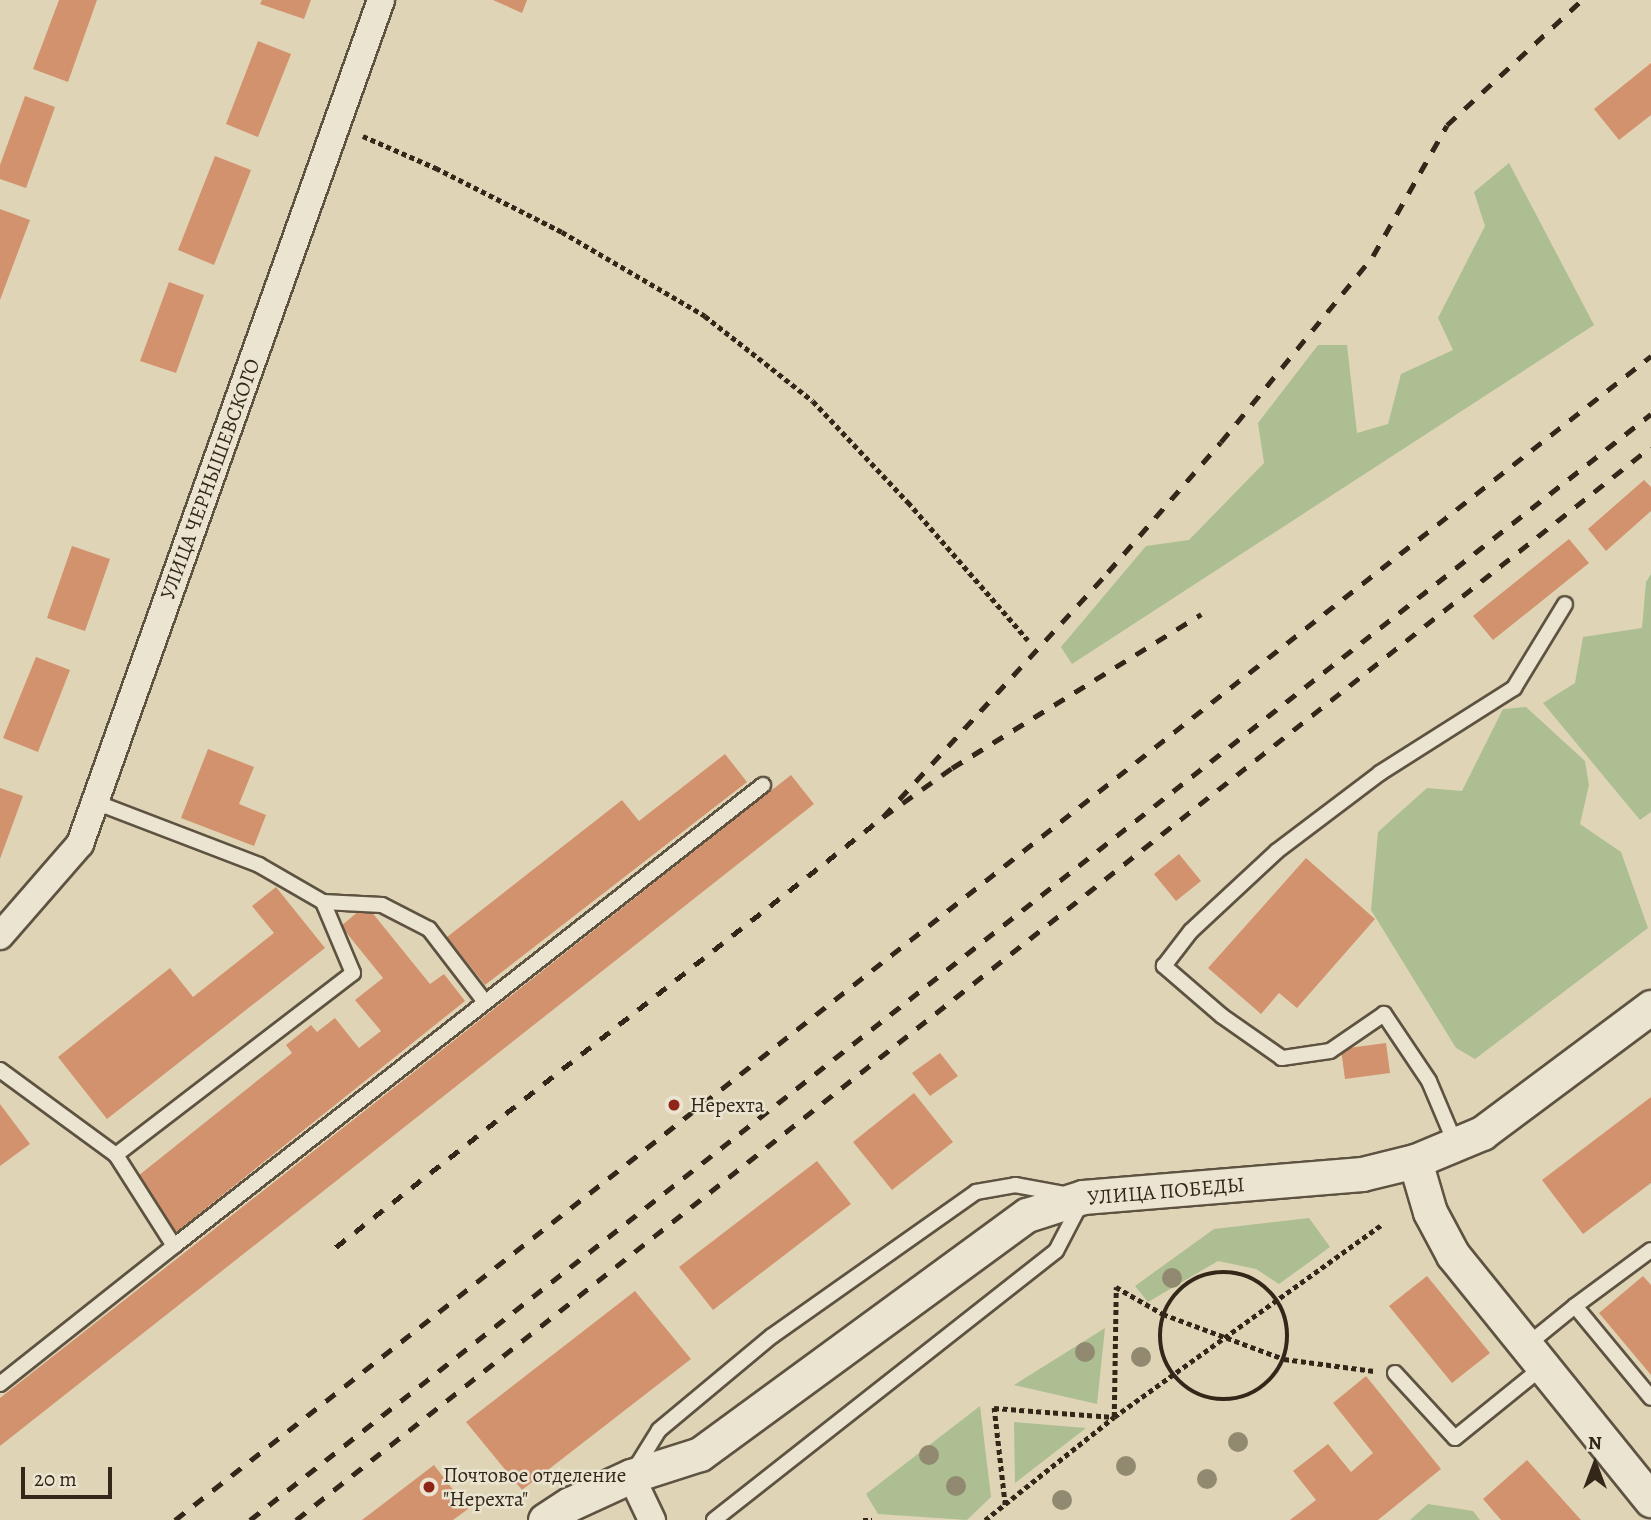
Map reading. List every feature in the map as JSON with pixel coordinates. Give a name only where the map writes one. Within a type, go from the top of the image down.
[{"type":"street","name":"УЛИЦА ЧЕРНЫШЕВСКОГО","points":[[0,936],[80,844],[381,0]]},
{"type":"street","name":"УЛИЦА ПОБЕДЫ","points":[[545,1520],[570,1504],[631,1476],[700,1454],[1027,1215],[1083,1197],[1362,1174],[1415,1161],[1482,1133],[1651,1007]]},
{"type":"street","points":[[1415,1161],[1430,1212],[1453,1255],[1651,1500]]},
{"type":"street","points":[[631,1476],[652,1520]]},
{"type":"lane","points":[[1456,1145],[1429,1081],[1384,1014],[1330,1051],[1282,1058],[1222,1016],[1164,966],[1191,931],[1277,851],[1380,773],[1514,688],[1565,604]]},
{"type":"lane","points":[[0,1384],[764,785]]},
{"type":"lane","points":[[95,802],[259,865],[323,902],[382,905],[429,929],[485,1002]]},
{"type":"lane","points":[[116,1155],[353,973],[323,902]]},
{"type":"lane","points":[[0,1070],[116,1155],[174,1246]]},
{"type":"lane","points":[[631,1476],[659,1430],[762,1344],[976,1192],[1015,1185],[1083,1197],[1056,1251],[714,1520]]},
{"type":"lane","points":[[1395,1373],[1455,1438],[1536,1355],[1575,1306],[1651,1250]]},
{"type":"lane","points":[[1575,1306],[1651,1398]]},
{"type":"path","points":[[336,124],[436,168],[562,232],[705,316],[813,401],[908,502],[1028,640]]},
{"type":"path","points":[[985,1520],[1114,1417],[1174,1377],[1276,1298],[1383,1224]]},
{"type":"path","points":[[1226,1271],[1245,1275],[1262,1284],[1276,1298],[1285,1315],[1289,1337],[1284,1359],[1273,1378],[1255,1392],[1234,1400],[1212,1400],[1191,1391],[1174,1377],[1163,1358],[1159,1336],[1163,1314],[1174,1295],[1189,1281],[1226,1271]]},
{"type":"path","points":[[1114,1417],[1116,1287],[1163,1314],[1284,1359],[1395,1373]]},
{"type":"path","points":[[1005,1505],[994,1408],[1114,1417]]},
{"type":"path","points":[[863,1520],[872,1520]]},
{"type":"green space","points":[[1509,163],[1594,325],[1072,664],[1061,647],[1146,546],[1189,540],[1264,463],[1258,423],[1318,345],[1347,345],[1357,433],[1388,424],[1401,374],[1453,350],[1438,318],[1485,226],[1474,192]]},
{"type":"green space","points":[[1651,574],[1651,812],[1640,820],[1543,703],[1575,683],[1583,637],[1642,628],[1646,582]]},
{"type":"green space","points":[[1526,707],[1585,761],[1589,785],[1580,824],[1621,852],[1648,928],[1475,1059],[1456,1048],[1371,910],[1378,832],[1427,788],[1462,791],[1503,709]]},
{"type":"green space","points":[[1309,1218],[1330,1247],[1279,1284],[1256,1269],[1218,1261],[1148,1302],[1135,1286],[1214,1229]]},
{"type":"green space","points":[[1105,1328],[1097,1404],[1014,1385]]},
{"type":"green space","points":[[980,1406],[991,1497],[967,1520],[878,1514],[866,1494]]},
{"type":"green space","points":[[1014,1422],[1086,1428],[1015,1483]]},
{"type":"green space","points":[[1428,1504],[1473,1511],[1480,1520],[1410,1520]]},
{"type":"building","points":[[59,0],[97,0],[68,82],[33,69]]},
{"type":"building","points":[[262,0],[311,0],[304,19],[260,4]]},
{"type":"building","points":[[493,0],[527,0],[522,13]]},
{"type":"building","points":[[258,41],[291,54],[258,137],[226,124]]},
{"type":"building","points":[[1651,63],[1651,115],[1619,140],[1594,109]]},
{"type":"building","points":[[25,96],[55,107],[26,188],[0,179],[0,165]]},
{"type":"building","points":[[215,156],[251,170],[214,265],[178,250]]},
{"type":"building","points":[[0,209],[30,220],[0,300]]},
{"type":"building","points":[[169,282],[204,295],[176,373],[140,361]]},
{"type":"building","points":[[1644,480],[1651,487],[1651,511],[1606,551],[1588,529]]},
{"type":"building","points":[[1569,539],[1589,563],[1493,640],[1473,616]]},
{"type":"building","points":[[72,546],[110,559],[85,631],[47,618]]},
{"type":"building","points":[[36,657],[70,670],[38,752],[3,738]]},
{"type":"building","points":[[208,749],[254,767],[239,804],[266,815],[254,846],[181,818]]},
{"type":"building","points":[[725,754],[747,782],[485,985],[447,937],[622,800],[639,821]]},
{"type":"building","points":[[791,775],[814,804],[0,1446],[0,1398]]},
{"type":"building","points":[[0,788],[23,796],[0,859]]},
{"type":"building","points":[[1179,854],[1201,881],[1176,901],[1154,874]]},
{"type":"building","points":[[1306,858],[1375,919],[1297,1008],[1279,993],[1261,1014],[1208,968]]},
{"type":"building","points":[[276,887],[325,948],[107,1119],[58,1057],[170,968],[193,997],[274,933],[252,906]]},
{"type":"building","points":[[366,905],[430,984],[444,974],[465,1001],[175,1233],[133,1180],[292,1053],[286,1045],[311,1025],[317,1032],[335,1018],[359,1048],[381,1031],[355,1000],[383,978],[341,926]]},
{"type":"building","points":[[1386,1043],[1390,1073],[1345,1079],[1341,1049]]},
{"type":"building","points":[[940,1053],[958,1076],[930,1096],[912,1073]]},
{"type":"building","points":[[914,1093],[953,1142],[892,1190],[853,1142]]},
{"type":"building","points":[[1651,1097],[1651,1183],[1583,1234],[1542,1180]]},
{"type":"building","points":[[0,1104],[30,1144],[0,1166]]},
{"type":"building","points":[[817,1161],[851,1204],[713,1310],[679,1267]]},
{"type":"building","points":[[1427,1276],[1490,1353],[1452,1383],[1389,1306]]},
{"type":"building","points":[[1643,1276],[1651,1285],[1651,1375],[1599,1313]]},
{"type":"building","points":[[635,1291],[691,1359],[522,1490],[466,1422]]},
{"type":"building","points":[[1366,1376],[1441,1469],[1378,1520],[1290,1520],[1316,1500],[1293,1471],[1328,1444],[1351,1472],[1373,1453],[1333,1403]]},
{"type":"building","points":[[1527,1460],[1581,1520],[1501,1520],[1483,1499]]},
{"type":"building","name":"Почтовое отделение \"Нерехта\"","points":[[434,1465],[468,1509],[453,1520],[362,1520]]},
{"type":"railway","points":[[883,817],[1108,572],[1221,442],[1373,256],[1447,125],[1582,0]]},
{"type":"railway","points":[[175,1520],[1651,356]]},
{"type":"railway","points":[[250,1520],[1651,414]]},
{"type":"railway","points":[[296,1520],[1651,447]]},
{"type":"railway","points":[[336,1247],[883,817],[952,768],[1201,614]]},
{"type":"place","name":"Нерехта","points":[[674,1105]]},
{"type":"place","name":"Почтовое отделение \"Нерехта\"","points":[[429,1487]]}]
